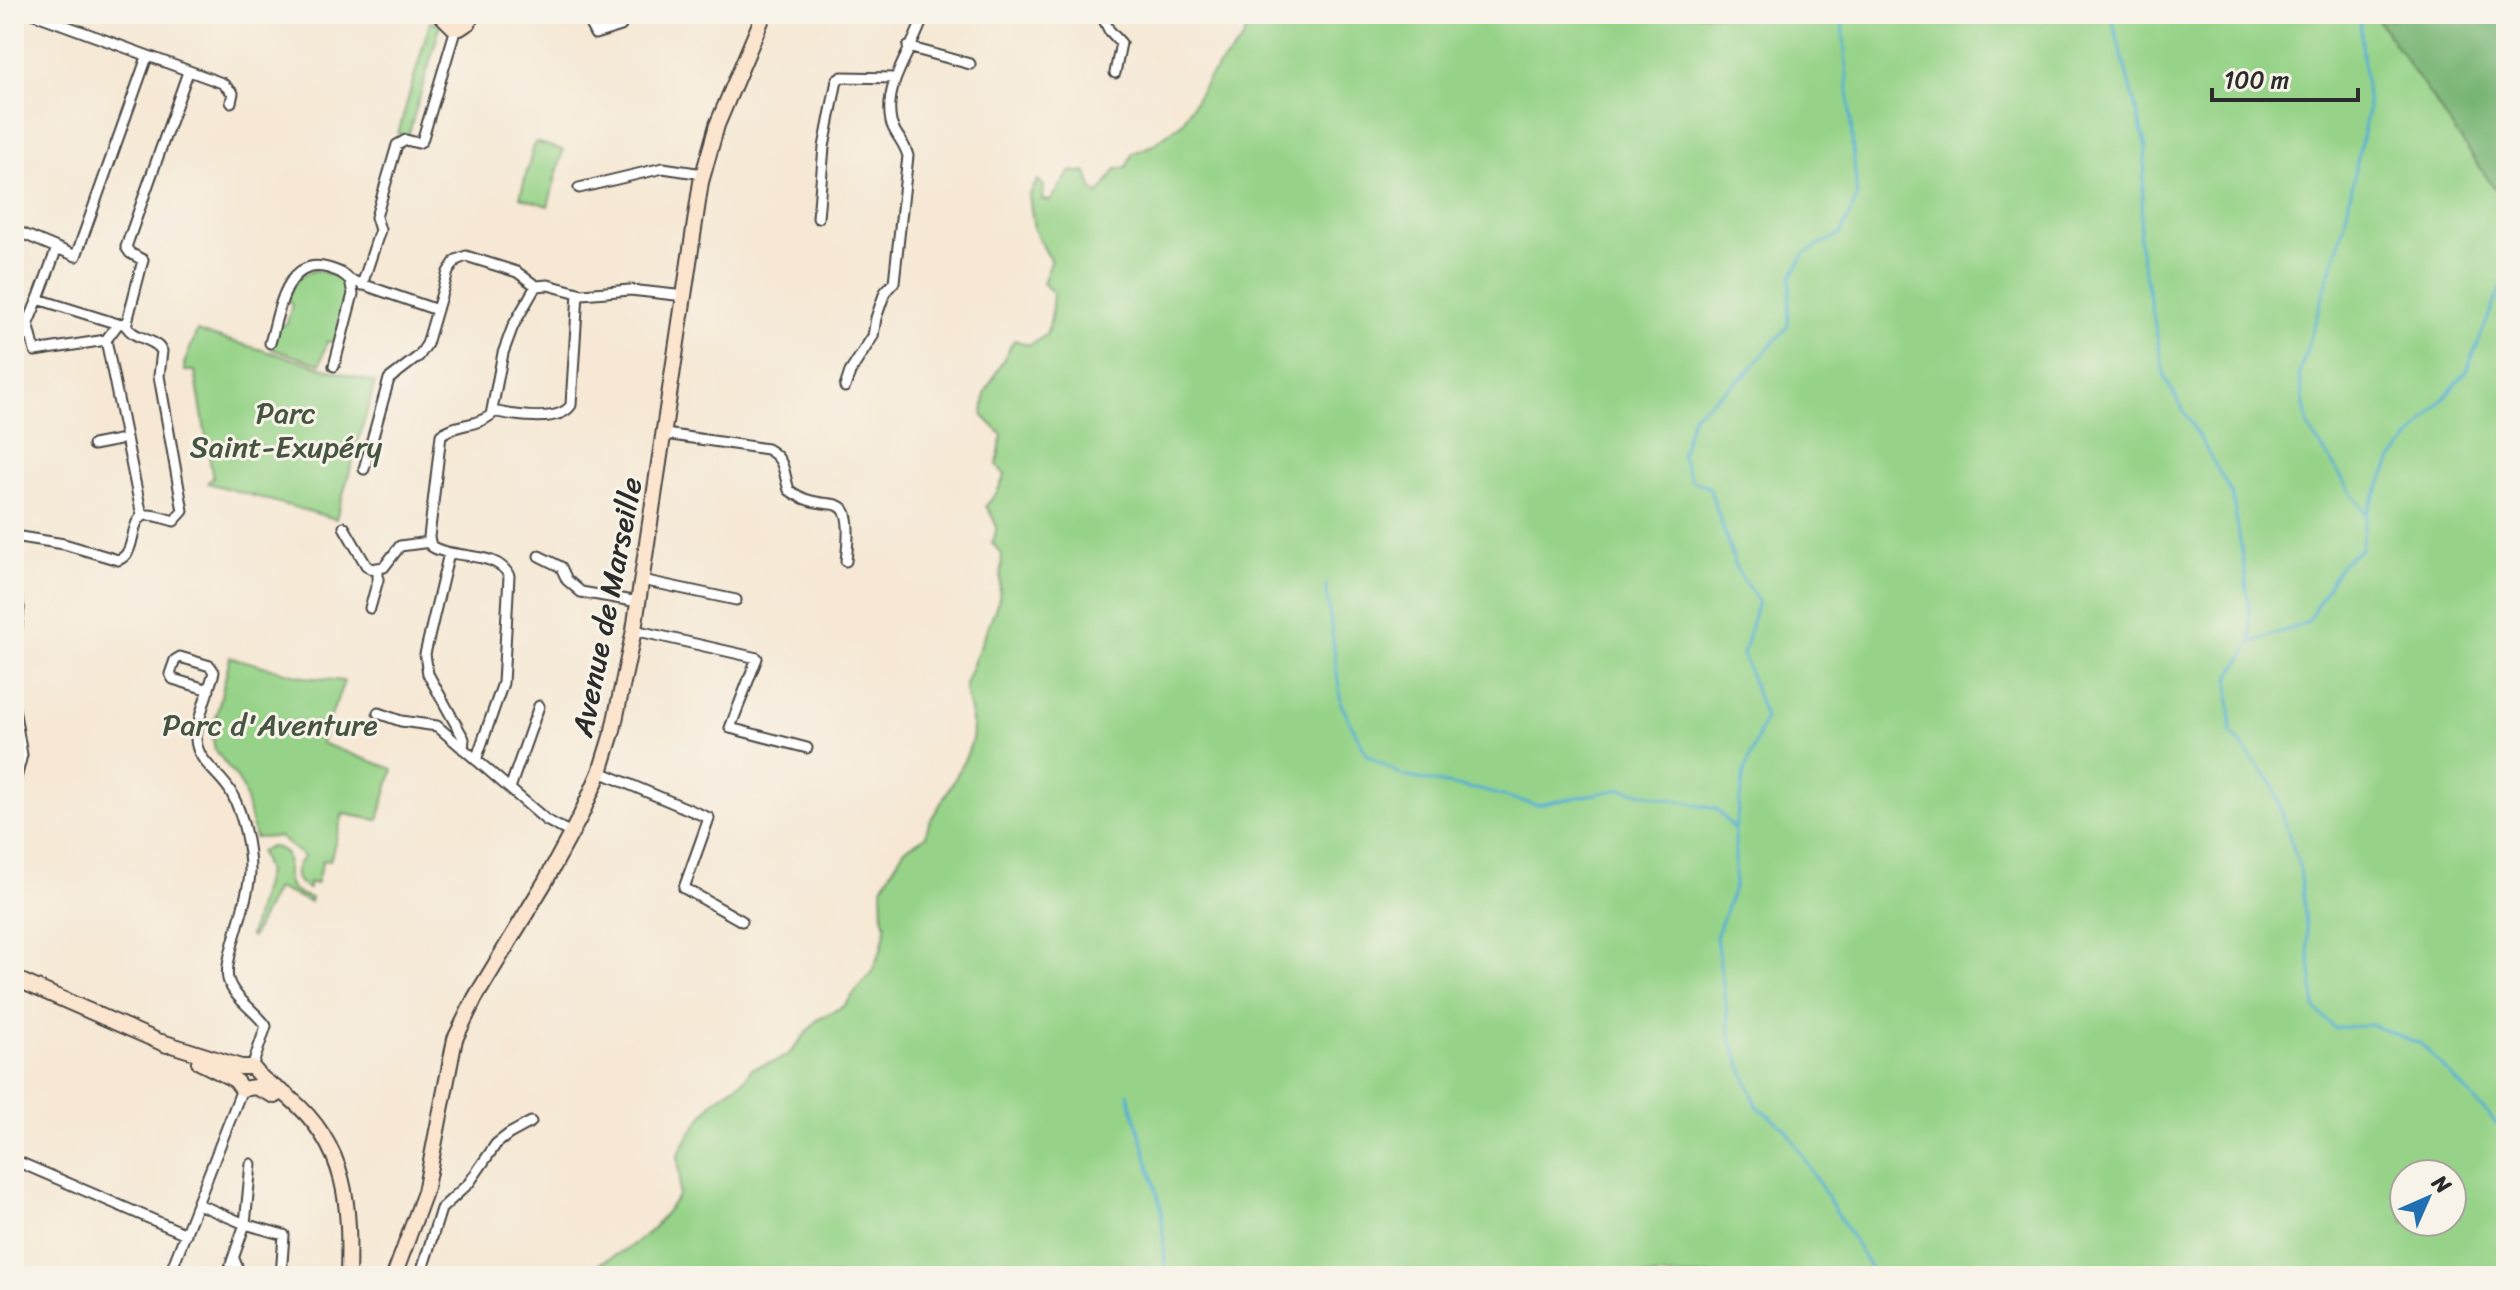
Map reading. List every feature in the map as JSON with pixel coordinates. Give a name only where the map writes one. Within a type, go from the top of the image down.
[{"type":"street","points":[[34,14],[229,88],[233,93],[231,102]]},
{"type":"street","points":[[362,285],[380,230],[376,217],[397,145],[406,140],[422,141],[447,19],[466,25],[470,14]]},
{"type":"street","points":[[585,14],[595,34],[621,26]]},
{"type":"street","name":"Avenue de Marseille","points":[[394,1275],[425,1192],[455,1039],[475,998],[571,833],[600,772],[613,730],[639,602],[703,174],[717,125],[764,14]]},
{"type":"street","points":[[845,387],[850,372],[873,336],[885,292],[894,282],[908,156],[904,141],[893,129],[890,118],[895,78],[924,14]]},
{"type":"street","points":[[1101,14],[1109,30],[1121,43],[1115,73]]},
{"type":"street","points":[[908,47],[970,64]]},
{"type":"street","points":[[14,230],[76,256],[147,57]]},
{"type":"street","points":[[57,248],[28,323],[35,351],[106,340],[122,324],[138,287],[143,260],[130,253],[126,243],[188,72]]},
{"type":"street","points":[[818,218],[824,147],[837,80],[842,77],[895,78]]},
{"type":"street","points":[[579,188],[663,168],[703,174]]},
{"type":"street","points":[[364,469],[389,379],[419,356],[427,344],[448,272],[456,260],[466,256],[517,272],[536,286],[548,285],[578,293],[630,290],[685,296]]},
{"type":"street","points":[[270,343],[290,280],[315,264],[343,273],[362,285],[437,310]]},
{"type":"street","points":[[334,366],[353,294],[350,280]]},
{"type":"street","points":[[430,542],[441,435],[447,429],[484,420],[492,411],[503,353],[513,326],[536,286]]},
{"type":"street","points":[[492,411],[528,416],[562,414],[568,410],[571,405],[578,293]]},
{"type":"street","points":[[14,536],[64,544],[118,560],[129,552],[137,521],[142,516],[174,521],[183,511],[159,376],[162,351],[156,343],[132,334],[122,324],[38,299]]},
{"type":"street","points":[[14,338],[31,334]]},
{"type":"street","points":[[106,340],[123,439],[142,516]]},
{"type":"street","points":[[665,434],[767,449],[775,453],[782,461],[789,490],[797,497],[830,502],[845,512],[850,528],[846,561]]},
{"type":"street","points":[[93,445],[123,439]]},
{"type":"street","points":[[344,527],[371,569],[378,569],[390,561],[400,546],[430,542]]},
{"type":"street","points":[[430,542],[439,551],[495,562],[505,568],[509,576],[503,683],[476,760]]},
{"type":"street","points":[[449,553],[425,654],[428,674],[464,739],[463,749]]},
{"type":"street","points":[[539,556],[561,567],[567,580],[581,592],[639,602]]},
{"type":"street","points":[[370,608],[378,569]]},
{"type":"street","points":[[642,580],[736,600]]},
{"type":"street","points":[[14,586],[19,608],[14,651]]},
{"type":"street","points":[[634,630],[757,658],[730,728],[807,748]]},
{"type":"street","points":[[169,1276],[266,1026],[233,991],[227,970],[249,889],[249,848],[231,792],[205,762],[196,737],[209,690],[212,669],[180,657],[175,660],[170,674],[173,679],[209,690]]},
{"type":"street","points":[[510,788],[539,706]]},
{"type":"street","points":[[14,708],[22,755],[14,786]]},
{"type":"street","points":[[378,713],[401,721],[437,726],[546,820],[571,833]]},
{"type":"street","points":[[600,772],[709,818],[684,888],[742,921]]},
{"type":"street","points":[[14,978],[291,1099],[324,1137],[340,1165],[346,1198],[350,1273]]},
{"type":"street","points":[[14,1071],[18,1072],[14,1081]]},
{"type":"street","points":[[420,1276],[441,1209],[469,1183],[496,1144],[531,1122]]},
{"type":"street","points":[[14,1160],[186,1234]]},
{"type":"street","points":[[227,1276],[245,1224],[251,1164]]},
{"type":"street","points":[[198,1204],[245,1224],[284,1235],[281,1276]]},
{"type":"street","points":[[234,1259],[241,1276]]},
{"type":"green space","points":[[1251,14],[2374,14],[2506,205],[2506,1276],[586,1276],[587,1270],[627,1249],[653,1229],[678,1196],[678,1155],[713,1102],[745,1079],[752,1068],[777,1061],[790,1053],[818,1019],[844,1006],[872,971],[886,926],[882,887],[904,850],[926,836],[930,821],[952,784],[972,739],[972,718],[965,684],[999,599],[1002,554],[992,543],[995,524],[986,506],[1005,475],[997,465],[1002,435],[983,416],[985,393],[1014,340],[1029,345],[1046,335],[1051,319],[1053,293],[1043,283],[1051,261],[1034,230],[1029,195],[1038,180],[1044,186],[1042,200],[1050,201],[1071,171],[1087,173],[1093,190],[1099,195],[1116,169],[1126,168],[1133,153],[1153,145],[1182,123],[1210,76],[1243,40]]},
{"type":"green space","points":[[2374,14],[2506,14],[2506,205]]},
{"type":"green space","points":[[430,22],[441,24],[408,136],[398,134]]},
{"type":"green space","points":[[535,142],[563,150],[548,206],[520,197]]},
{"type":"green space","points":[[316,270],[340,279],[347,292],[335,343],[327,341],[320,364],[272,349],[279,327],[287,323],[292,305],[288,299],[294,284],[305,274]]},
{"type":"green space","name":"Parc Saint-Exupéry","points":[[197,331],[375,383],[336,519],[208,483],[213,479],[195,371],[185,371],[184,364]]},
{"type":"green space","name":"Parc d'Aventure","points":[[230,657],[304,677],[344,681],[321,743],[393,769],[378,820],[343,814],[330,861],[323,860],[316,884],[309,882],[309,889],[299,883],[296,874],[304,857],[279,837],[255,838],[244,791],[215,750],[212,735]]},
{"type":"green space","points":[[270,847],[279,849],[287,857],[287,876],[292,889],[311,898],[310,902],[276,888],[252,937],[267,872],[260,852]]},
{"type":"waterway","points":[[1842,14],[1857,198],[1841,234],[1805,253],[1791,277],[1788,326],[1744,376],[1693,415],[1681,455],[1692,481],[1709,487],[1738,572],[1758,601],[1743,654],[1765,718],[1744,773],[1735,830],[1735,885],[1716,937],[1731,1040],[1757,1106],[1787,1130],[1875,1276]]},
{"type":"waterway","points":[[2111,14],[2146,148],[2139,241],[2165,378],[2232,494],[2245,570],[2252,642]]},
{"type":"waterway","points":[[2363,14],[2360,21],[2368,109],[2344,226],[2299,375],[2308,427],[2366,514]]},
{"type":"waterway","points":[[2506,274],[2466,372],[2392,460],[2366,515],[2361,549],[2341,564],[2307,623],[2252,642],[2229,678],[2231,732],[2273,785],[2300,869],[2315,1008],[2334,1028],[2371,1025],[2421,1044],[2506,1133]]},
{"type":"waterway","points":[[1326,585],[1341,704],[1367,755],[1403,776],[1480,790],[1537,805],[1622,789],[1717,809],[1735,830]]},
{"type":"waterway","points":[[1128,1093],[1161,1207],[1166,1276]]}]
